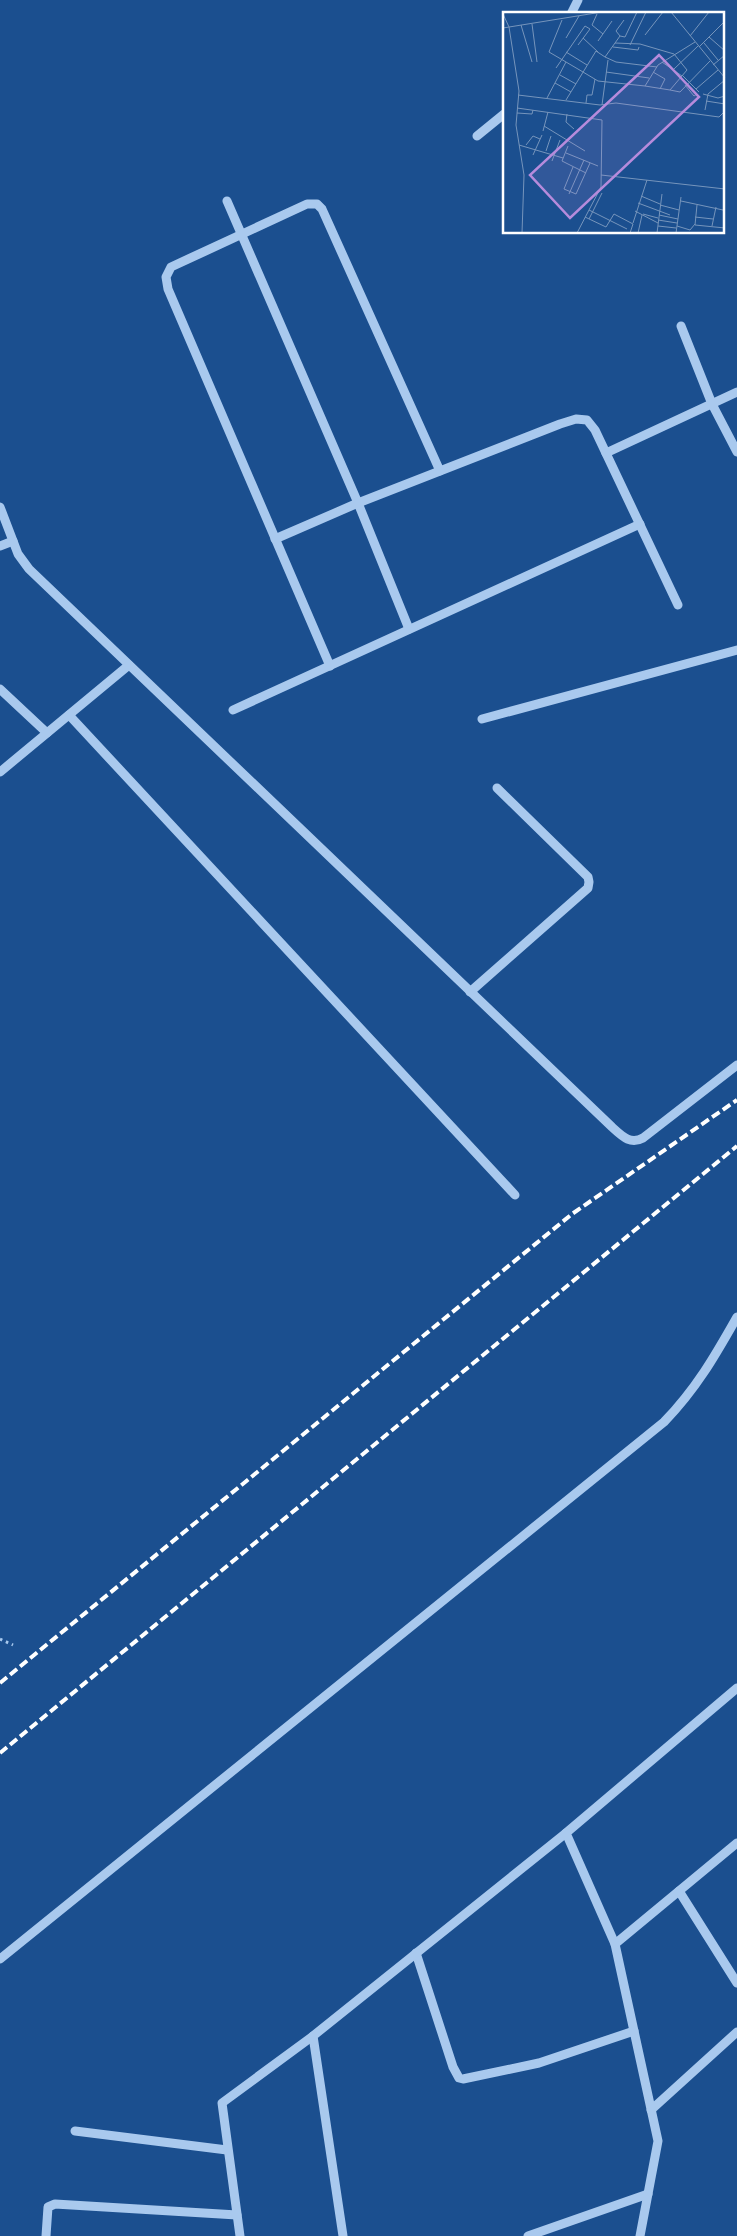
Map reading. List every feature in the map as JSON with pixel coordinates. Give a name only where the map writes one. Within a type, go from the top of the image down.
[{"type":"street","points":[[572,12],[578,0]]},
{"type":"street","points":[[477,136],[503,115]]},
{"type":"street","points":[[227,201],[358,503],[410,630]]},
{"type":"street","points":[[330,666],[168,289],[166,277],[171,268],[307,204],[316,204],[322,209],[440,471]]},
{"type":"street","points":[[681,326],[712,404],[737,452]]},
{"type":"street","points":[[606,453],[737,392]]},
{"type":"street","points":[[275,539],[358,503],[576,418],[587,420],[595,430],[678,605]]},
{"type":"street","points":[[0,507],[18,554],[29,569],[470,992],[628,1140],[636,1142],[643,1138],[737,1065]]},
{"type":"street","points":[[233,710],[640,524]]},
{"type":"street","points":[[0,546],[13,541]]},
{"type":"street","points":[[482,719],[737,650]]},
{"type":"street","points":[[0,772],[129,665]]},
{"type":"street","points":[[0,689],[47,733]]},
{"type":"street","points":[[69,715],[515,1195]]},
{"type":"street","points":[[470,992],[588,888],[589,882],[588,877],[497,788]]},
{"type":"street","points":[[0,1959],[664,1422],[699,1382],[737,1317]]},
{"type":"street","points":[[240,2236],[221,2106],[224,2100],[313,2036],[566,1833],[737,1688]]},
{"type":"street","points":[[566,1833],[615,1944],[658,2141],[640,2236]]},
{"type":"street","points":[[615,1944],[737,1843]]},
{"type":"street","points":[[679,1891],[737,1984]]},
{"type":"street","points":[[416,1953],[453,2067],[459,2078],[463,2079],[539,2063],[634,2031]]},
{"type":"street","points":[[651,2110],[737,2032]]},
{"type":"street","points":[[313,2036],[343,2236]]},
{"type":"street","points":[[75,2131],[227,2150]]},
{"type":"street","points":[[528,2236],[648,2194]]},
{"type":"street","points":[[46,2236],[48,2207],[55,2204],[236,2215]]},
{"type":"path","points":[[0,1639],[12,1645]]},
{"type":"railway","points":[[0,1683],[572,1214],[737,1100]]},
{"type":"railway","points":[[0,1753],[737,1146]]}]
